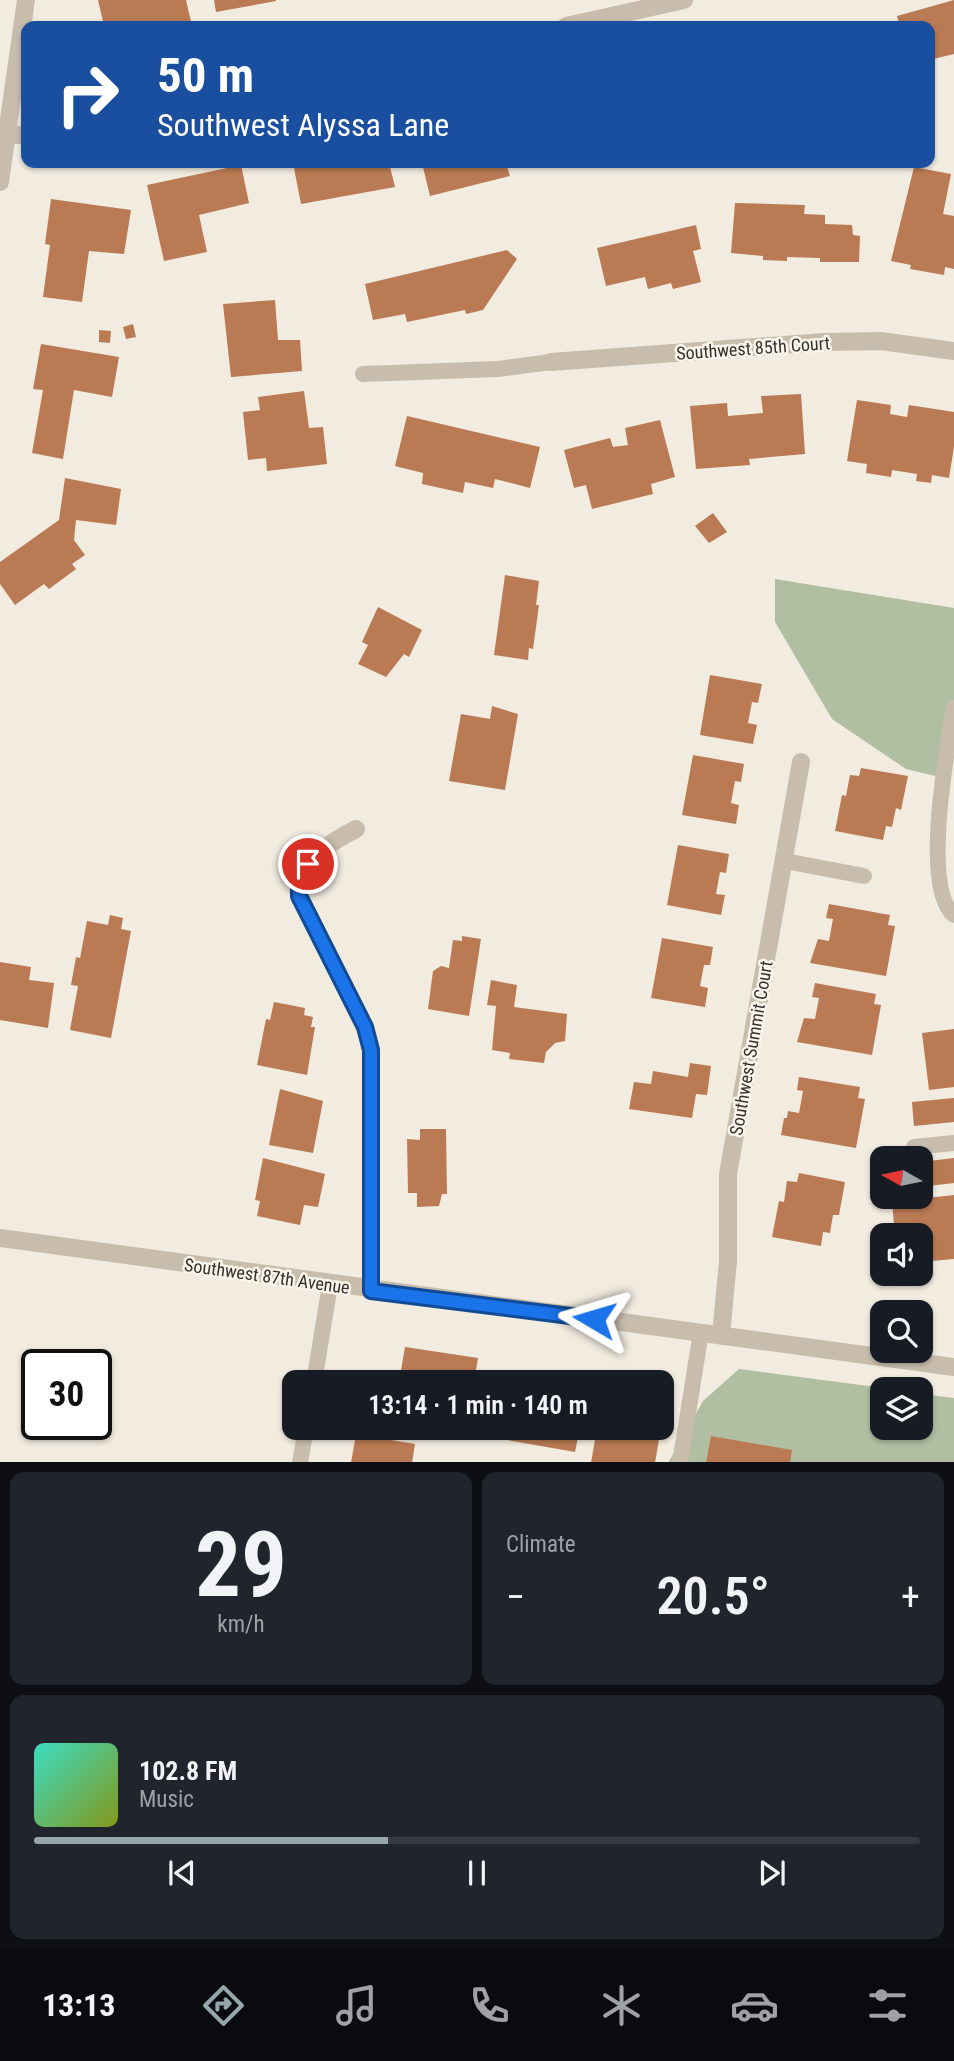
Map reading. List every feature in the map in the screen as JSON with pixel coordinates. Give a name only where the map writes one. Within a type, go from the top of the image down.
[{"type":"street","points":[[23,21],[26,0]]},
{"type":"street","points":[[589,21],[684,0]]},
{"type":"street","points":[[0,182],[4,135],[21,31]]},
{"type":"street","name":"Southwest 85th Court","points":[[551,362],[824,342],[881,341],[954,351]]},
{"type":"street","name":"Southwest Summit Court","points":[[721,1335],[728,1261],[728,1174],[801,762]]},
{"type":"street","points":[[356,829],[332,842],[308,864],[299,878],[299,896],[365,1027],[371,1050],[371,1291]]},
{"type":"street","name":"Southwest 87th Avenue","points":[[0,1238],[371,1291],[954,1367]]},
{"type":"lane","points":[[363,374],[498,369],[551,362]]},
{"type":"lane","points":[[954,708],[941,805],[937,878],[943,901],[954,915]]},
{"type":"lane","points":[[785,861],[864,876]]},
{"type":"lane","points":[[924,1146],[954,1143]]},
{"type":"lane","points":[[316,1370],[330,1285]]},
{"type":"lane","points":[[680,1462],[701,1332]]},
{"type":"lane","points":[[300,1462],[304,1440]]},
{"type":"green space","points":[[775,579],[954,608],[954,745],[948,779],[906,769],[832,719],[775,622]]},
{"type":"green space","points":[[739,1369],[870,1386],[870,1440],[933,1440],[933,1395],[954,1398],[954,1462],[669,1462],[703,1401]]},
{"type":"building","points":[[98,0],[186,0],[191,21],[103,21]]},
{"type":"building","points":[[214,0],[276,0],[276,1],[216,12]]},
{"type":"building","points":[[954,0],[954,54],[935,59],[935,21],[898,21],[897,16]]},
{"type":"building","points":[[227,168],[242,168],[249,203],[199,215],[207,252],[164,261],[147,185]]},
{"type":"building","points":[[294,168],[390,168],[395,187],[301,204]]},
{"type":"building","points":[[423,168],[508,168],[510,176],[430,196]]},
{"type":"building","points":[[914,168],[951,174],[943,214],[954,216],[954,269],[945,267],[944,275],[910,269],[911,265],[891,261]]},
{"type":"building","points":[[51,199],[131,210],[124,254],[89,251],[82,302],[43,297],[50,245],[45,244]]},
{"type":"building","points":[[735,203],[805,205],[804,214],[825,215],[825,224],[852,225],[853,235],[860,236],[859,262],[820,262],[820,258],[787,257],[787,261],[763,260],[763,256],[731,253]]},
{"type":"building","points":[[696,225],[701,249],[693,251],[701,282],[673,289],[671,283],[648,289],[645,277],[606,286],[597,248]]},
{"type":"building","points":[[507,250],[517,259],[483,310],[466,314],[465,310],[407,322],[405,314],[373,320],[365,284]]},
{"type":"building","points":[[275,300],[278,340],[300,340],[302,371],[231,377],[223,304]]},
{"type":"building","points":[[133,324],[136,337],[126,339],[123,327]]},
{"type":"building","points":[[99,330],[111,331],[110,343],[99,342]]},
{"type":"building","points":[[41,344],[119,357],[112,397],[74,390],[63,459],[32,453],[43,390],[33,389]]},
{"type":"building","points":[[304,391],[309,428],[323,427],[327,464],[267,471],[266,458],[248,460],[243,412],[260,410],[258,397]]},
{"type":"building","points":[[801,394],[805,454],[749,459],[750,465],[696,469],[690,406],[727,403],[728,416],[763,413],[761,396]]},
{"type":"building","points":[[857,400],[891,405],[890,414],[907,417],[909,405],[954,412],[954,447],[949,478],[932,475],[931,483],[916,481],[917,474],[892,470],[891,477],[866,473],[867,464],[847,461]]},
{"type":"building","points":[[407,416],[540,447],[530,488],[495,479],[493,488],[465,482],[463,493],[422,484],[423,473],[395,466]]},
{"type":"building","points":[[660,420],[675,477],[651,484],[653,494],[592,509],[586,485],[574,488],[564,450],[610,438],[613,447],[628,445],[625,428]]},
{"type":"building","points":[[65,478],[121,489],[116,525],[76,520],[74,540],[85,555],[72,564],[76,569],[49,589],[44,584],[15,605],[0,584],[0,562],[59,520]]},
{"type":"building","points":[[713,513],[727,532],[709,543],[695,526]]},
{"type":"building","points":[[505,575],[539,581],[536,605],[539,605],[533,649],[529,648],[528,660],[494,655]]},
{"type":"building","points":[[378,607],[422,630],[409,657],[404,654],[386,677],[358,664],[368,645],[362,642]]},
{"type":"building","points":[[710,675],[762,684],[758,703],[752,702],[748,723],[757,725],[753,744],[700,735]]},
{"type":"building","points":[[492,706],[518,714],[505,790],[449,781],[461,714],[490,719]]},
{"type":"building","points":[[693,755],[744,764],[741,782],[735,781],[731,803],[739,805],[736,824],[682,815]]},
{"type":"building","points":[[861,768],[908,776],[901,810],[896,808],[892,827],[886,826],[883,840],[835,831],[842,795],[846,796],[850,775],[859,776]]},
{"type":"building","points":[[678,845],[729,854],[726,873],[720,872],[716,894],[725,895],[721,915],[667,905]]},
{"type":"building","points":[[829,904],[890,915],[888,925],[895,926],[886,976],[810,963],[818,939],[829,941],[833,919],[826,918]]},
{"type":"building","points":[[110,915],[123,918],[121,929],[131,931],[111,1038],[70,1030],[78,986],[71,985],[76,957],[80,958],[87,921],[108,925]]},
{"type":"building","points":[[462,936],[481,939],[469,1016],[428,1009],[433,971],[441,966],[449,968],[453,940],[462,941]]},
{"type":"building","points":[[662,938],[713,947],[710,965],[704,965],[700,986],[708,988],[705,1007],[651,998]]},
{"type":"building","points":[[0,962],[31,967],[29,980],[54,983],[48,1028],[0,1020]]},
{"type":"building","points":[[491,980],[517,985],[514,1007],[567,1014],[565,1041],[555,1043],[546,1052],[544,1063],[509,1059],[510,1053],[492,1050],[496,1006],[487,1005]]},
{"type":"building","points":[[815,983],[876,994],[874,1004],[881,1005],[872,1055],[797,1042],[804,1018],[815,1019],[819,998],[812,997]]},
{"type":"building","points":[[274,1002],[305,1008],[304,1015],[313,1017],[311,1027],[315,1027],[307,1075],[257,1065],[266,1019],[270,1020]]},
{"type":"building","points":[[954,1029],[954,1087],[929,1090],[922,1033]]},
{"type":"building","points":[[690,1063],[711,1066],[707,1095],[696,1094],[692,1118],[629,1109],[634,1082],[651,1084],[653,1071],[688,1077]]},
{"type":"building","points":[[799,1077],[860,1087],[858,1098],[865,1099],[856,1148],[781,1135],[788,1111],[799,1113],[803,1091],[797,1090]]},
{"type":"building","points":[[280,1089],[323,1101],[313,1153],[269,1145]]},
{"type":"building","points":[[954,1098],[954,1122],[914,1126],[912,1102]]},
{"type":"building","points":[[420,1129],[446,1129],[447,1194],[442,1194],[439,1206],[417,1207],[417,1193],[408,1193],[407,1139],[420,1140]]},
{"type":"building","points":[[263,1158],[325,1174],[318,1207],[304,1205],[300,1225],[257,1216],[260,1201],[255,1200]]},
{"type":"building","points":[[954,1158],[954,1183],[933,1185],[933,1160]]},
{"type":"building","points":[[799,1173],[845,1182],[839,1215],[833,1215],[830,1233],[823,1232],[821,1246],[772,1237],[779,1201],[784,1202],[787,1181],[797,1182]]},
{"type":"building","points":[[954,1195],[954,1259],[933,1261],[933,1223],[894,1223],[893,1209],[933,1209],[933,1197]]},
{"type":"building","points":[[405,1347],[478,1358],[476,1370],[401,1370]]},
{"type":"building","points":[[711,1436],[792,1450],[790,1462],[706,1462]]},
{"type":"building","points":[[355,1440],[391,1440],[415,1444],[412,1462],[351,1462]]},
{"type":"building","points":[[507,1440],[578,1440],[575,1452]]},
{"type":"building","points":[[595,1440],[659,1440],[655,1462],[591,1462]]},
{"type":"route","points":[[308,864],[299,878],[299,896],[365,1027],[371,1050],[371,1291],[594,1319]]}]
